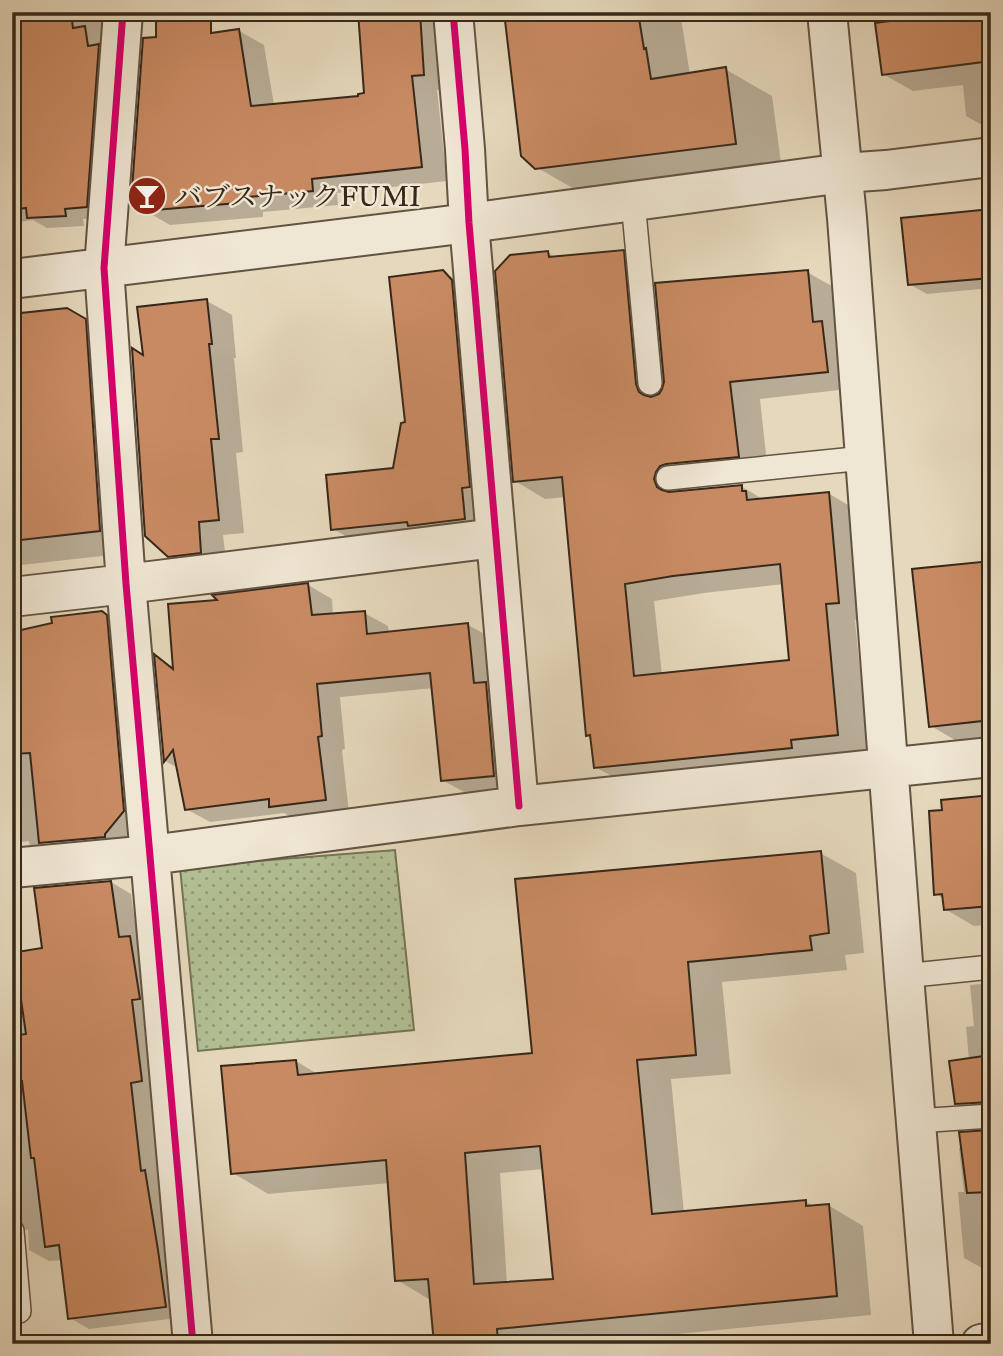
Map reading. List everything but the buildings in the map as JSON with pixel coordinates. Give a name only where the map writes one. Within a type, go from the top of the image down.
[{"type":"street","points":[[124,12],[104,268],[126,584],[193,1344]]},
{"type":"street","points":[[453,12],[519,806]]},
{"type":"street","points":[[827,12],[843,173],[934,1344]]},
{"type":"street","points":[[12,279],[469,223],[843,173],[991,158]]},
{"type":"street","points":[[12,597],[495,538]]},
{"type":"street","points":[[12,869],[151,855],[519,806],[991,757]]},
{"type":"street","points":[[981,1344],[991,1342]]},
{"type":"lane","points":[[633,201],[650,383]]},
{"type":"lane","points":[[668,478],[864,458]]},
{"type":"lane","points":[[904,976],[991,967]]},
{"type":"lane","points":[[916,1121],[991,1116]]},
{"type":"lane","points":[[12,1231],[19,1311]]},
{"type":"green space","points":[[395,850],[414,1030],[198,1051],[180,867]]},
{"type":"cycle path","points":[[123,12],[104,268],[126,584],[193,1344]]},
{"type":"cycle path","points":[[453,12],[519,806]]},
{"type":"place","name":"バブスナックFUMI","points":[[147,196]]}]
